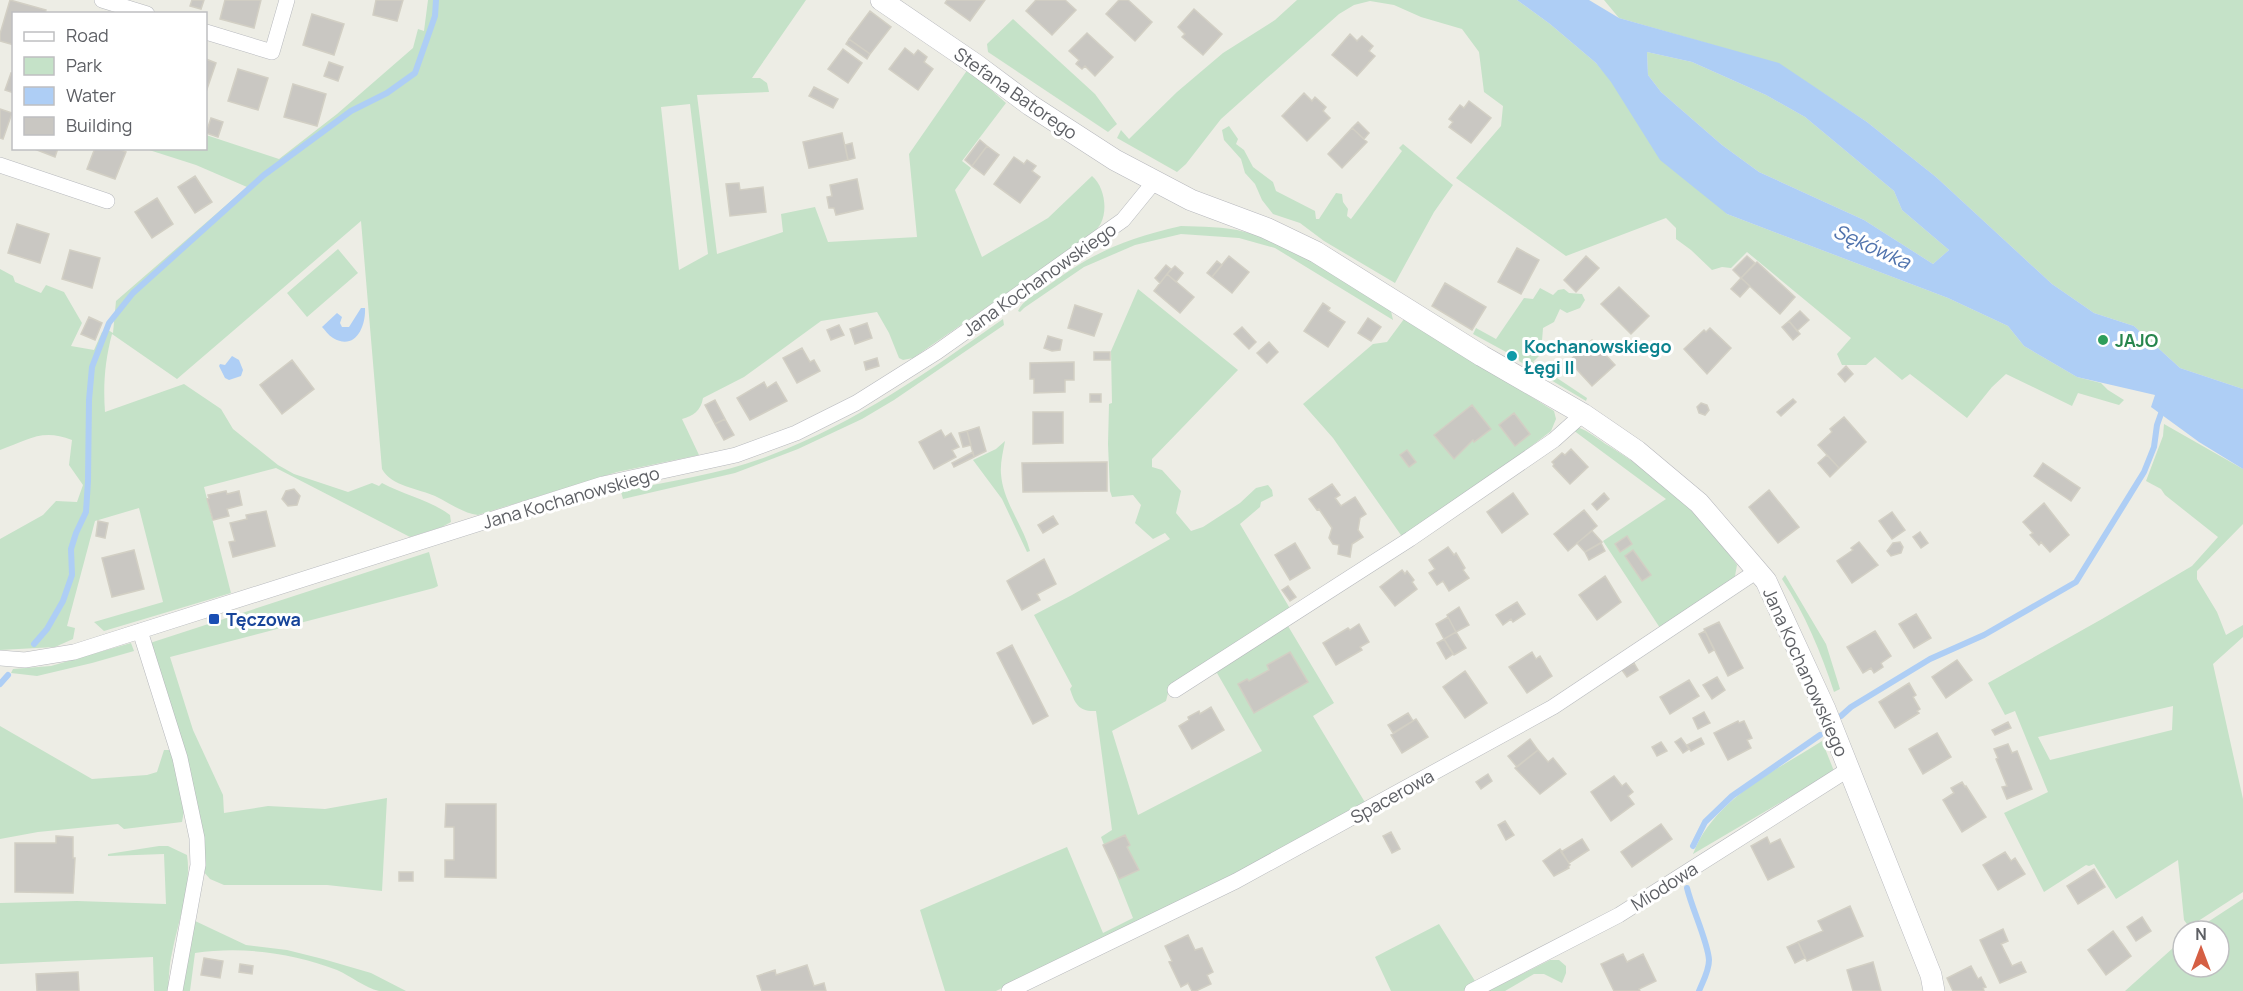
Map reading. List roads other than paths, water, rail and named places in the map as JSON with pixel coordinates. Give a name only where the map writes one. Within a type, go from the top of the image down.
[{"type":"street","points":[[102,0],[141,12]]},
{"type":"street","points":[[207,32],[272,52],[287,0]]},
{"type":"street","name":"Stefana Batorego","points":[[881,0],[1086,143],[1154,182]]},
{"type":"street","points":[[0,165],[107,201]]},
{"type":"street","name":"Jana Kochanowskiego","points":[[0,658],[25,660],[74,652],[603,484],[736,454],[796,433],[856,403],[937,352],[1123,220],[1154,182],[1191,200],[1266,228],[1316,252],[1482,356],[1583,414],[1637,451],[1700,503],[1766,582],[1825,709],[1931,975],[1934,991]]},
{"type":"street","points":[[1175,690],[1410,538],[1554,440],[1583,414]]},
{"type":"street","name":"Spacerowa","points":[[1010,991],[1236,881],[1553,708],[1757,571]]},
{"type":"street","points":[[140,631],[180,758],[197,838],[198,865],[175,991]]},
{"type":"street","name":"Miodowa","points":[[1472,991],[1619,915],[1849,769]]},
{"type":"water","name":"Sękówka","points":[[1517,0],[1589,0],[1619,18],[1779,63],[1867,122],[1936,177],[2052,284],[2094,313],[2134,326],[2180,368],[2243,389],[2243,469],[2199,442],[2151,407],[2155,395],[2077,377],[2024,346],[2008,326],[1948,298],[1727,214],[1660,160],[1611,82],[1596,63],[1550,24]],"holes":[[[1647,52],[1692,62],[1766,95],[1805,117],[1894,191],[1902,210],[1949,250],[1933,264],[1864,220],[1759,172],[1722,145],[1661,92],[1648,75]]]},
{"type":"water","points":[[361,308],[365,308],[364,323],[358,335],[353,339],[341,341],[331,337],[322,327],[337,313],[342,317],[340,323],[342,327],[349,327]]},
{"type":"water","points":[[232,356],[239,360],[243,370],[241,376],[229,380],[225,378],[219,366],[220,364],[225,365]]},
{"type":"waterway","points":[[34,644],[47,629],[63,601],[72,575],[71,549],[86,512],[92,367],[109,323],[133,293],[264,175],[351,111],[387,93],[415,73],[435,16],[436,0]]},
{"type":"waterway","points":[[1841,716],[1851,707],[1930,659],[1984,635],[2076,582],[2144,472],[2154,447],[2157,425],[2163,408]]},
{"type":"waterway","points":[[0,684],[8,675]]},
{"type":"waterway","points":[[1693,846],[1705,822],[1732,796],[1820,735]]},
{"type":"waterway","points":[[1687,888],[1706,944],[1709,960],[1699,991]]},
{"type":"place","name":"JAJO","points":[[2103,340]]},
{"type":"place","name":"Kochanowskiego Łęgi II","points":[[1512,356]]},
{"type":"place","name":"Tęczowa","points":[[214,619]]}]
